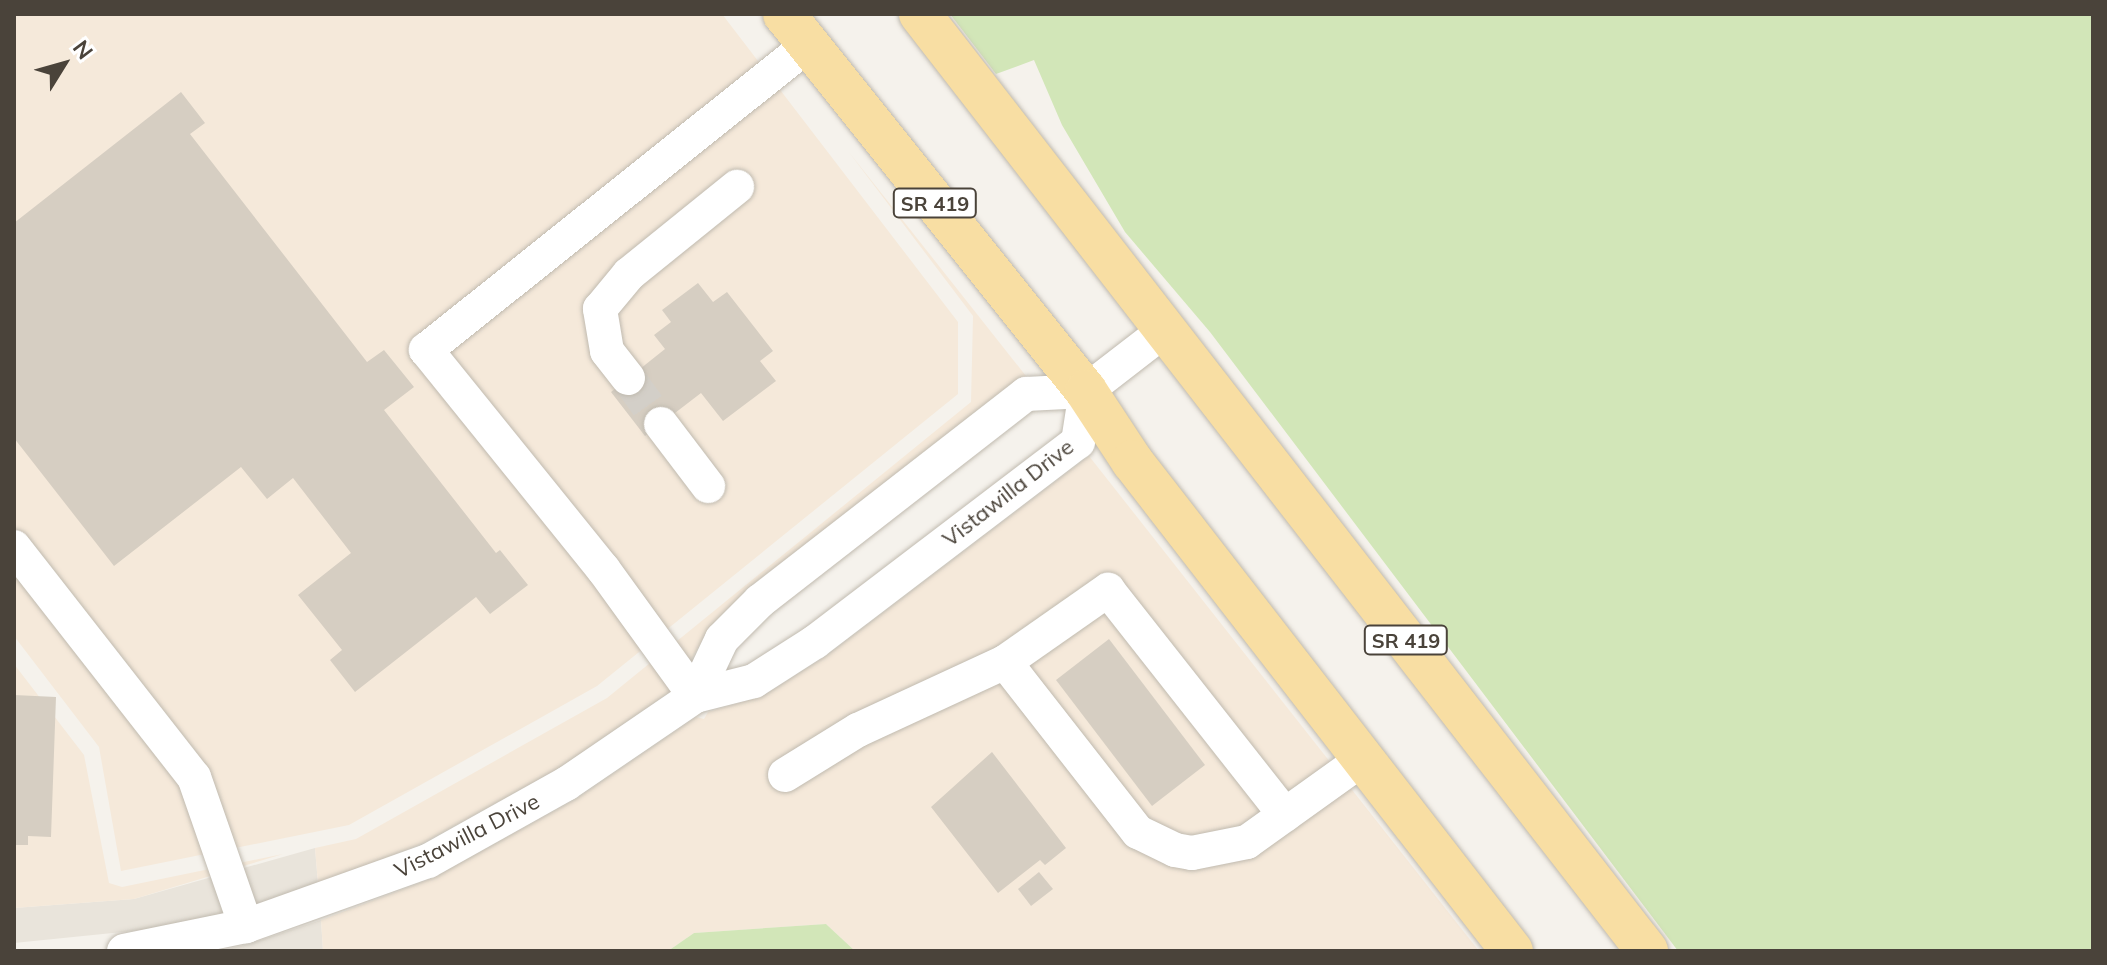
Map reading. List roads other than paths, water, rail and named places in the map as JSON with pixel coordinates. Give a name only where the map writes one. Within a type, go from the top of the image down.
[{"type":"main road","name":"SR 419","points":[[920,14],[1647,951]]},
{"type":"main road","name":"SR 419","points":[[796,29],[1086,391],[1132,461],[1512,951]]},
{"type":"street","points":[[796,29],[426,350],[603,569],[695,696],[722,639],[772,591],[1026,394],[1086,391],[1165,330]]},
{"type":"street","points":[[628,378],[607,351],[600,309],[629,274],[737,187]]},
{"type":"street","name":"Vistawilla Drive","points":[[124,951],[246,926],[428,861],[566,784],[695,696],[754,681],[815,642],[1078,442],[1086,391]]},
{"type":"street","points":[[661,424],[708,486]]},
{"type":"street","points":[[14,547],[194,777],[246,926]]},
{"type":"street","points":[[785,775],[858,730],[1005,662],[1108,590],[1285,815]]},
{"type":"street","points":[[1005,662],[1138,832],[1159,844],[1192,853],[1247,842],[1363,759]]},
{"type":"tunnel","points":[[628,378],[661,424]]}]
